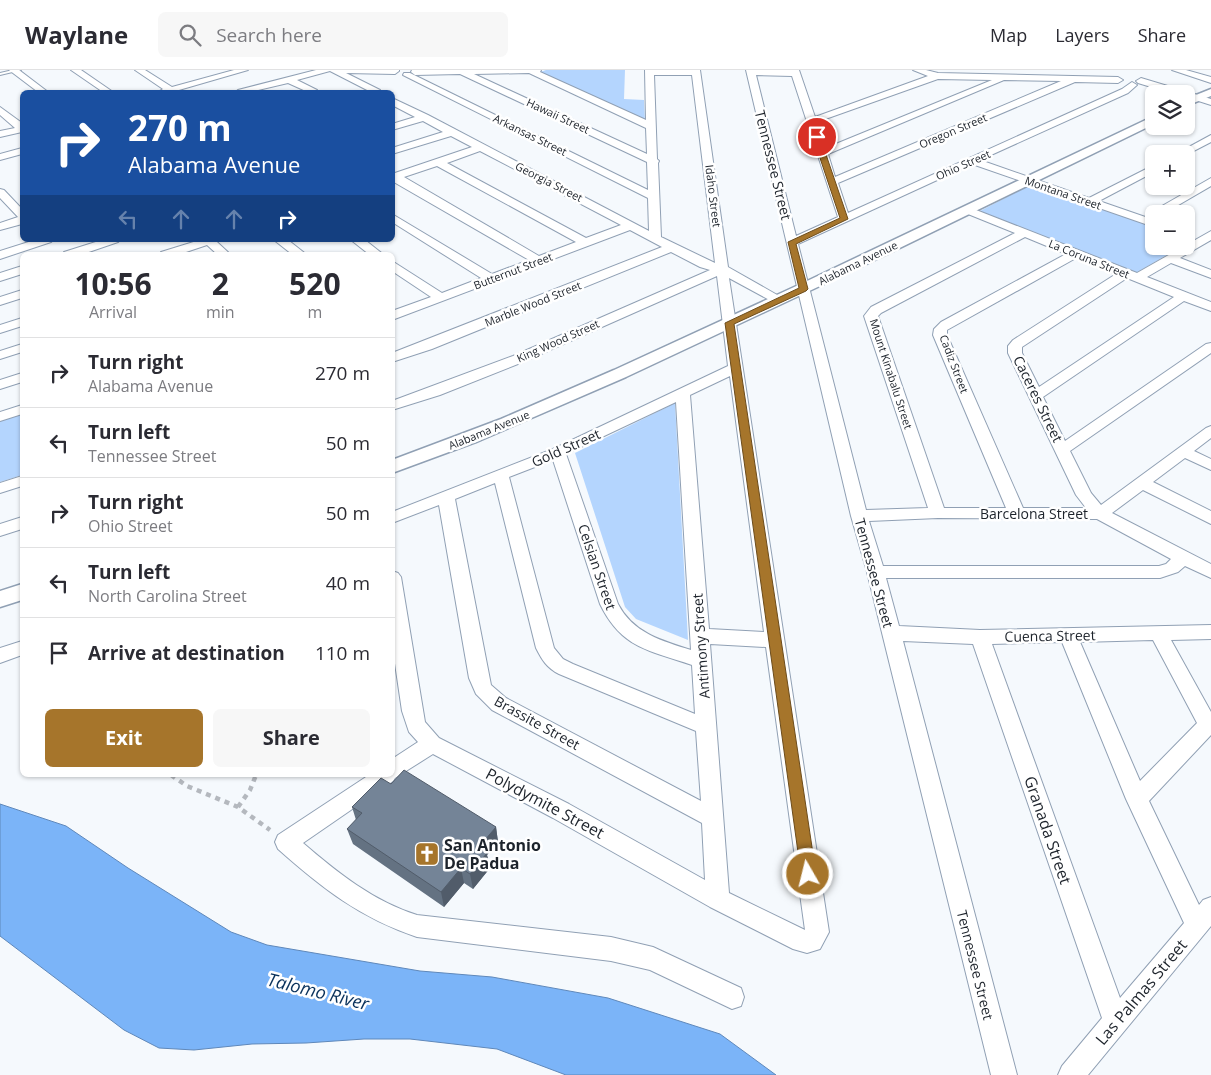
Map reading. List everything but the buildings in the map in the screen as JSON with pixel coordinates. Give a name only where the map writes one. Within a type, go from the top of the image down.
[{"type":"street","points":[[16,70],[41,90]]},
{"type":"street","points":[[76,70],[105,90]]},
{"type":"street","points":[[139,70],[165,90]]},
{"type":"street","points":[[202,70],[217,78]]},
{"type":"street","points":[[170,90],[244,70]]},
{"type":"street","points":[[255,90],[326,70]]},
{"type":"street","points":[[334,70],[396,71],[399,74],[413,72],[535,71],[652,127]]},
{"type":"street","points":[[334,70],[373,90]]},
{"type":"street","points":[[918,70],[937,76],[1129,81],[1146,85]]},
{"type":"street","points":[[980,70],[1006,78]]},
{"type":"street","points":[[1042,70],[1074,79]]},
{"type":"street","points":[[1105,70],[1129,81]]},
{"type":"street","points":[[1176,70],[1211,80]]},
{"type":"street","name":"Hawaii Street","points":[[466,71],[654,161]]},
{"type":"street","points":[[655,237],[652,196],[654,161],[649,71],[696,71]]},
{"type":"street","name":"Idaho Street","points":[[696,71],[704,119],[716,271],[730,323],[817,932],[812,941]]},
{"type":"street","points":[[750,71],[795,72],[844,219]]},
{"type":"street","name":"Tennessee Street","points":[[750,71],[860,516],[876,572],[1004,1075]]},
{"type":"street","name":"Arkansas Street","points":[[413,72],[652,196]]},
{"type":"street","points":[[812,121],[937,76]]},
{"type":"street","points":[[822,153],[1006,78]]},
{"type":"street","name":"Oregon Street","points":[[832,182],[1074,79]]},
{"type":"street","points":[[290,80],[310,90]]},
{"type":"street","name":"Ohio Street","points":[[792,242],[1124,91],[1129,81]]},
{"type":"street","points":[[1195,94],[1211,92]]},
{"type":"street","points":[[1195,97],[1211,102]]},
{"type":"street","name":"Georgia Street","points":[[395,102],[655,237],[775,302]]},
{"type":"street","points":[[0,110],[20,126]]},
{"type":"street","points":[[395,126],[425,117]]},
{"type":"street","name":"Alabama Avenue","points":[[395,466],[504,426],[730,323],[1145,123]]},
{"type":"street","points":[[0,134],[20,129]]},
{"type":"street","points":[[395,150],[452,132]]},
{"type":"street","points":[[1195,147],[1211,138]]},
{"type":"street","points":[[395,178],[482,147]]},
{"type":"street","points":[[2,153],[20,151]]},
{"type":"street","name":"Montana Street","points":[[972,161],[1145,221]]},
{"type":"street","points":[[438,162],[586,243]]},
{"type":"street","points":[[1089,202],[1145,173]]},
{"type":"street","points":[[395,179],[539,260]]},
{"type":"street","points":[[1170,205],[1211,181]]},
{"type":"street","points":[[2,197],[20,213]]},
{"type":"street","name":"La Coruna Street","points":[[967,210],[1211,307]]},
{"type":"street","points":[[395,219],[491,279]]},
{"type":"street","points":[[0,227],[20,221]]},
{"type":"street","name":"Butternut Street","points":[[395,315],[632,225]]},
{"type":"street","name":"Mount Kinabalu Street","points":[[938,513],[871,316],[876,310],[1024,233]]},
{"type":"street","points":[[1195,238],[1208,241]]},
{"type":"street","points":[[1132,275],[1208,241]]},
{"type":"street","points":[[0,255],[41,242]]},
{"type":"street","points":[[49,242],[59,252]]},
{"type":"street","points":[[77,252],[108,242]]},
{"type":"street","points":[[174,252],[204,242]]},
{"type":"street","points":[[212,242],[223,252]]},
{"type":"street","points":[[283,242],[297,252]]},
{"type":"street","points":[[360,242],[374,252]]},
{"type":"street","name":"Marble Wood Street","points":[[395,357],[427,346],[672,247]]},
{"type":"street","name":"Cadiz Street","points":[[1017,514],[940,332],[946,325],[1076,253]]},
{"type":"street","points":[[1170,259],[1211,274]]},
{"type":"street","points":[[395,267],[441,298]]},
{"type":"street","points":[[0,277],[20,271]]},
{"type":"street","name":"King Wood Street","points":[[395,405],[439,391],[485,373],[716,271]]},
{"type":"street","name":"Caceres Street","points":[[1100,514],[1084,495],[1015,353],[1015,346],[1132,275]]},
{"type":"street","points":[[0,301],[20,295]]},
{"type":"street","points":[[1036,395],[1183,296]]},
{"type":"street","points":[[0,329],[20,323]]},
{"type":"street","points":[[1062,450],[1211,346]]},
{"type":"street","points":[[0,355],[20,349]]},
{"type":"street","name":"Gold Street","points":[[395,517],[558,452],[736,368]]},
{"type":"street","points":[[0,386],[20,378]]},
{"type":"street","name":"Antimony Street","points":[[683,393],[718,898]]},
{"type":"street","points":[[0,417],[20,410]]},
{"type":"street","name":"Barcelona Street","points":[[860,516],[938,513],[1100,514],[1211,431]]},
{"type":"street","name":"Celsian Street","points":[[558,452],[615,616],[628,631],[642,639],[701,661]]},
{"type":"street","points":[[1184,452],[1211,465]]},
{"type":"street","points":[[500,476],[545,648],[550,657],[566,669],[707,727]]},
{"type":"street","points":[[0,488],[20,482]]},
{"type":"street","points":[[1142,483],[1211,518]]},
{"type":"street","name":"Brassite Street","points":[[446,497],[479,678],[483,689],[498,704],[712,818]]},
{"type":"street","points":[[1100,514],[1211,572]]},
{"type":"street","points":[[0,530],[20,524]]},
{"type":"street","points":[[876,572],[1160,572],[1172,568],[1182,557]]},
{"type":"street","points":[[0,599],[20,593]]},
{"type":"street","name":"Polydymite Street","points":[[395,597],[412,711],[416,726],[432,744],[561,811],[718,898],[801,941],[812,941]]},
{"type":"street","name":"Cuenca Street","points":[[890,633],[980,637],[1209,634]]},
{"type":"street","points":[[1137,799],[1210,724],[1159,634]]},
{"type":"street","points":[[1068,635],[1137,799],[1204,917]]},
{"type":"street","points":[[700,636],[774,640]]},
{"type":"street","name":"Granada Street","points":[[980,637],[1116,1022]]},
{"type":"street","points":[[0,656],[20,649]]},
{"type":"street","points":[[395,768],[432,744]]},
{"type":"street","points":[[383,777],[286,842],[335,884],[390,918],[417,926],[624,952],[652,959],[732,996]]},
{"type":"street","name":"Las Palmas Street","points":[[1071,1075],[1204,917]]},
{"type":"lane","points":[[0,74],[16,70]]},
{"type":"path","points":[[174,777],[187,786],[238,807],[286,842]]},
{"type":"path","points":[[238,807],[250,790],[255,777]]},
{"type":"shaded area","points":[[546,70],[625,70],[624,99],[644,100],[645,121],[540,72]]},
{"type":"shaded area","points":[[1032,184],[1145,223],[1145,255],[1167,255],[1136,273],[980,211]]},
{"type":"shaded area","points":[[675,403],[688,640],[636,619],[625,607],[575,453]]},
{"type":"shaded area","points":[[20,414],[20,476],[0,482],[0,421]]},
{"type":"water","name":"Talomo River","points":[[0,804],[66,826],[128,868],[231,932],[267,945],[420,971],[492,977],[608,998],[720,1034],[776,1075],[566,1075],[497,1049],[410,1039],[252,1044],[194,1050],[159,1048],[124,1030],[0,936]]},
{"type":"place","name":"San Antonio De Padua","points":[[427,854]]},
{"type":"route","points":[[808,874],[730,323],[804,289],[792,242],[844,219],[817,137]]}]
